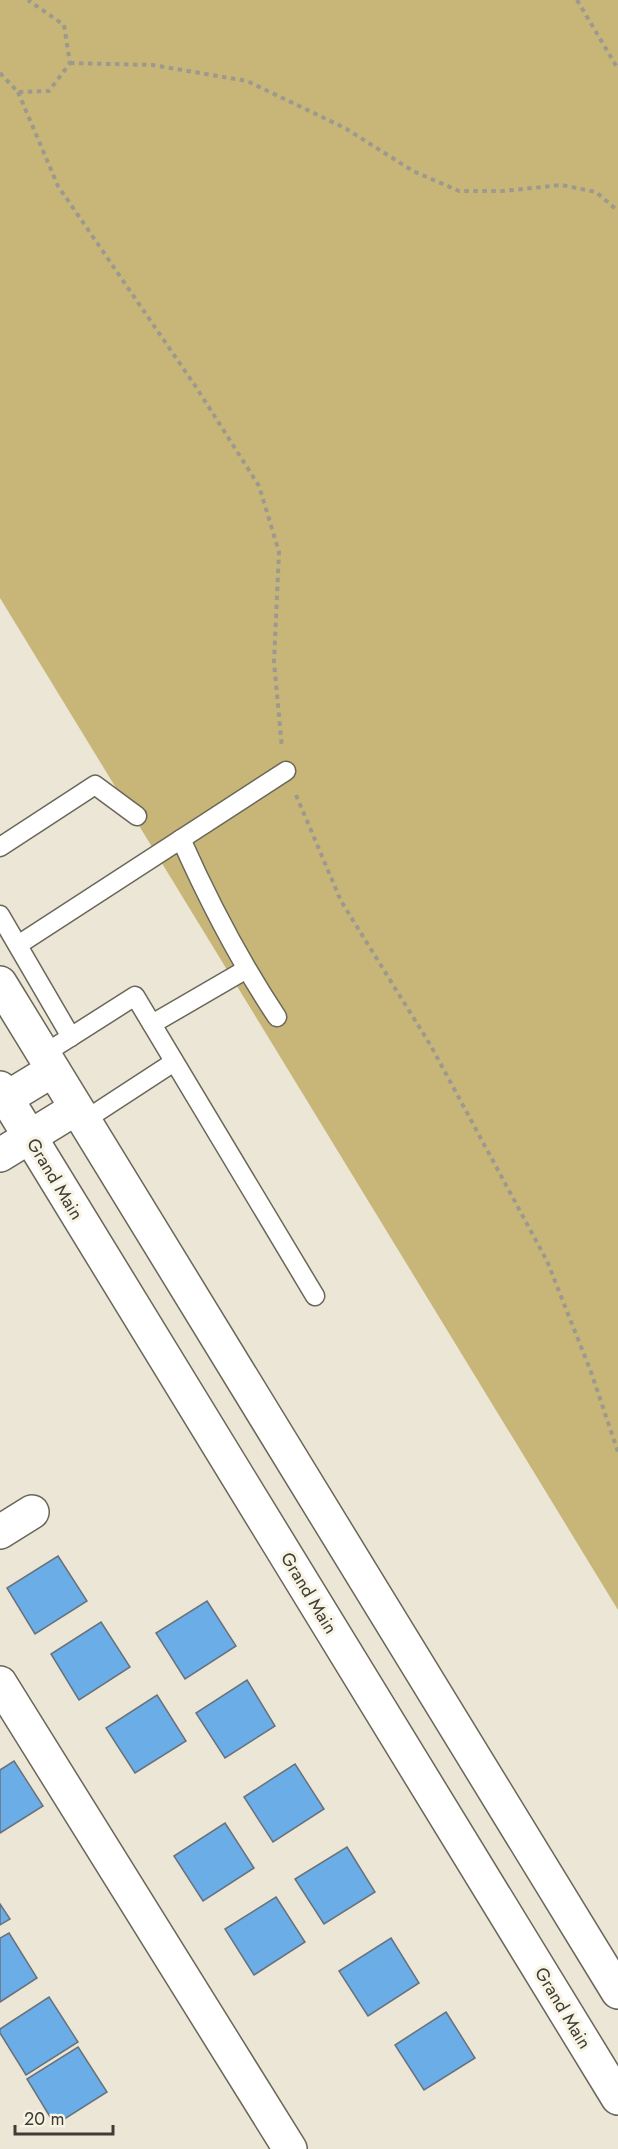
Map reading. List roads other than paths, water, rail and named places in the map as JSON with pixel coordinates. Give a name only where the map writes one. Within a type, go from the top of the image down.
[{"type":"street","points":[[0,983],[618,1992]]},
{"type":"street","points":[[2,1096],[48,1062]]},
{"type":"street","name":"Grand Main","points":[[2,1096],[30,1137],[618,2098]]},
{"type":"street","points":[[0,1155],[30,1137],[79,1115]]},
{"type":"street","points":[[0,1532],[32,1512]]},
{"type":"street","points":[[0,1683],[290,2149]]},
{"type":"lane","points":[[18,945],[286,771]]},
{"type":"lane","points":[[0,847],[95,785],[137,816]]},
{"type":"lane","points":[[181,839],[215,915],[246,970],[277,1017]]},
{"type":"lane","points":[[0,915],[71,1036]]},
{"type":"lane","points":[[152,1024],[246,970]]},
{"type":"lane","points":[[48,1062],[71,1036],[135,996],[315,1296]]},
{"type":"lane","points":[[79,1115],[174,1062]]}]
